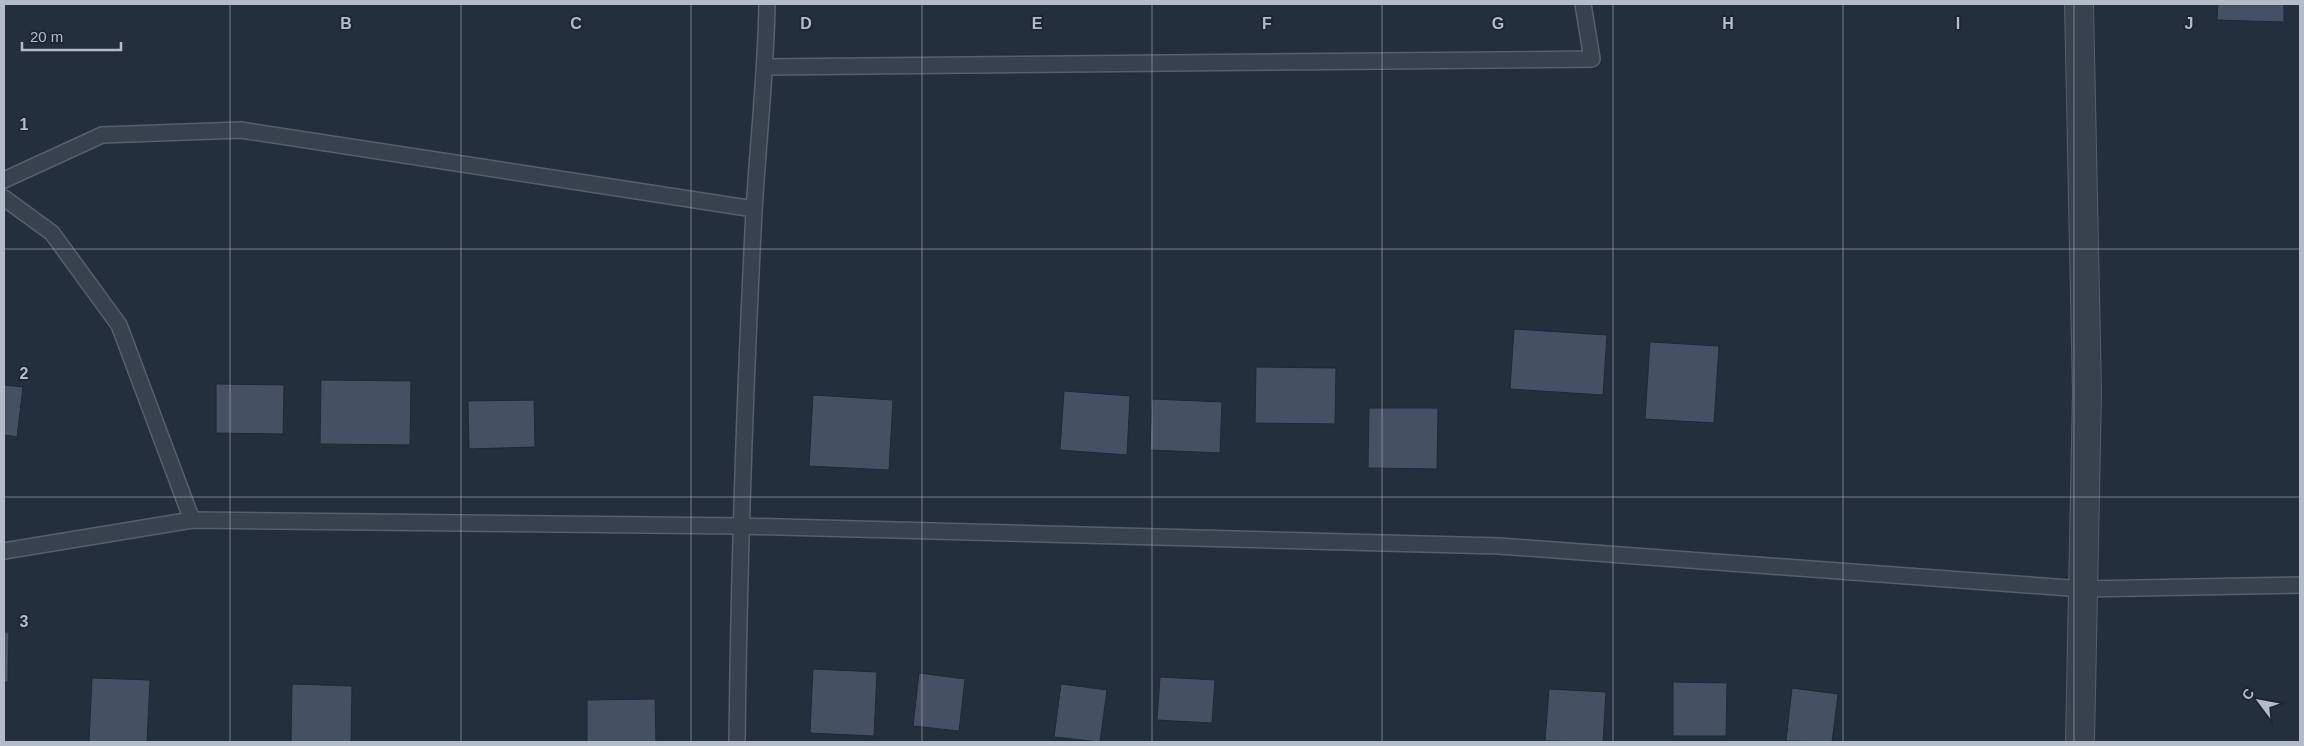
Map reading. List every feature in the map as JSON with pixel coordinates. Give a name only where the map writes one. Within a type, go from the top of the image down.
[{"type":"street","points":[[2079,4],[2087,392],[2087,510],[2083,589],[2080,742]]},
{"type":"lane","points":[[737,742],[740,526],[754,209],[766,66],[767,4]]},
{"type":"lane","points":[[766,66],[1592,59],[1584,4]]},
{"type":"lane","points":[[4,180],[102,135],[241,130],[754,209]]},
{"type":"lane","points":[[4,198],[52,233],[119,325],[192,520]]},
{"type":"lane","points":[[4,551],[192,520],[740,526],[1499,546],[2083,589],[2300,585]]},
{"type":"building","points":[[2218,4],[2284,4],[2284,22],[2217,20]]},
{"type":"building","points":[[1514,329],[1607,335],[1603,395],[1510,389]]},
{"type":"building","points":[[1650,342],[1719,346],[1714,423],[1645,419]]},
{"type":"building","points":[[1256,367],[1336,368],[1335,424],[1255,423]]},
{"type":"building","points":[[321,380],[411,381],[410,445],[320,444]]},
{"type":"building","points":[[216,384],[284,385],[283,434],[216,433]]},
{"type":"building","points":[[4,385],[23,387],[17,437],[4,435]]},
{"type":"building","points":[[1064,391],[1130,396],[1127,455],[1060,450]]},
{"type":"building","points":[[813,395],[893,400],[889,470],[809,466]]},
{"type":"building","points":[[1152,399],[1222,402],[1220,453],[1150,450]]},
{"type":"building","points":[[534,400],[535,447],[469,449],[468,401]]},
{"type":"building","points":[[1369,408],[1438,408],[1437,469],[1368,468]]},
{"type":"building","points":[[4,632],[9,632],[8,682],[4,682]]},
{"type":"building","points":[[813,669],[877,672],[874,736],[810,733]]},
{"type":"building","points":[[919,673],[965,679],[959,731],[913,726]]},
{"type":"building","points":[[1160,677],[1215,680],[1212,723],[1157,720]]},
{"type":"building","points":[[92,678],[150,680],[147,742],[89,742]]},
{"type":"building","points":[[1673,682],[1727,683],[1726,736],[1673,736]]},
{"type":"building","points":[[292,684],[352,686],[351,742],[291,742]]},
{"type":"building","points":[[1061,684],[1107,690],[1100,742],[1054,737]]},
{"type":"building","points":[[1792,688],[1838,694],[1832,742],[1786,741]]},
{"type":"building","points":[[1549,689],[1606,692],[1603,742],[1545,741]]},
{"type":"building","points":[[655,699],[656,742],[587,742],[587,700]]}]
